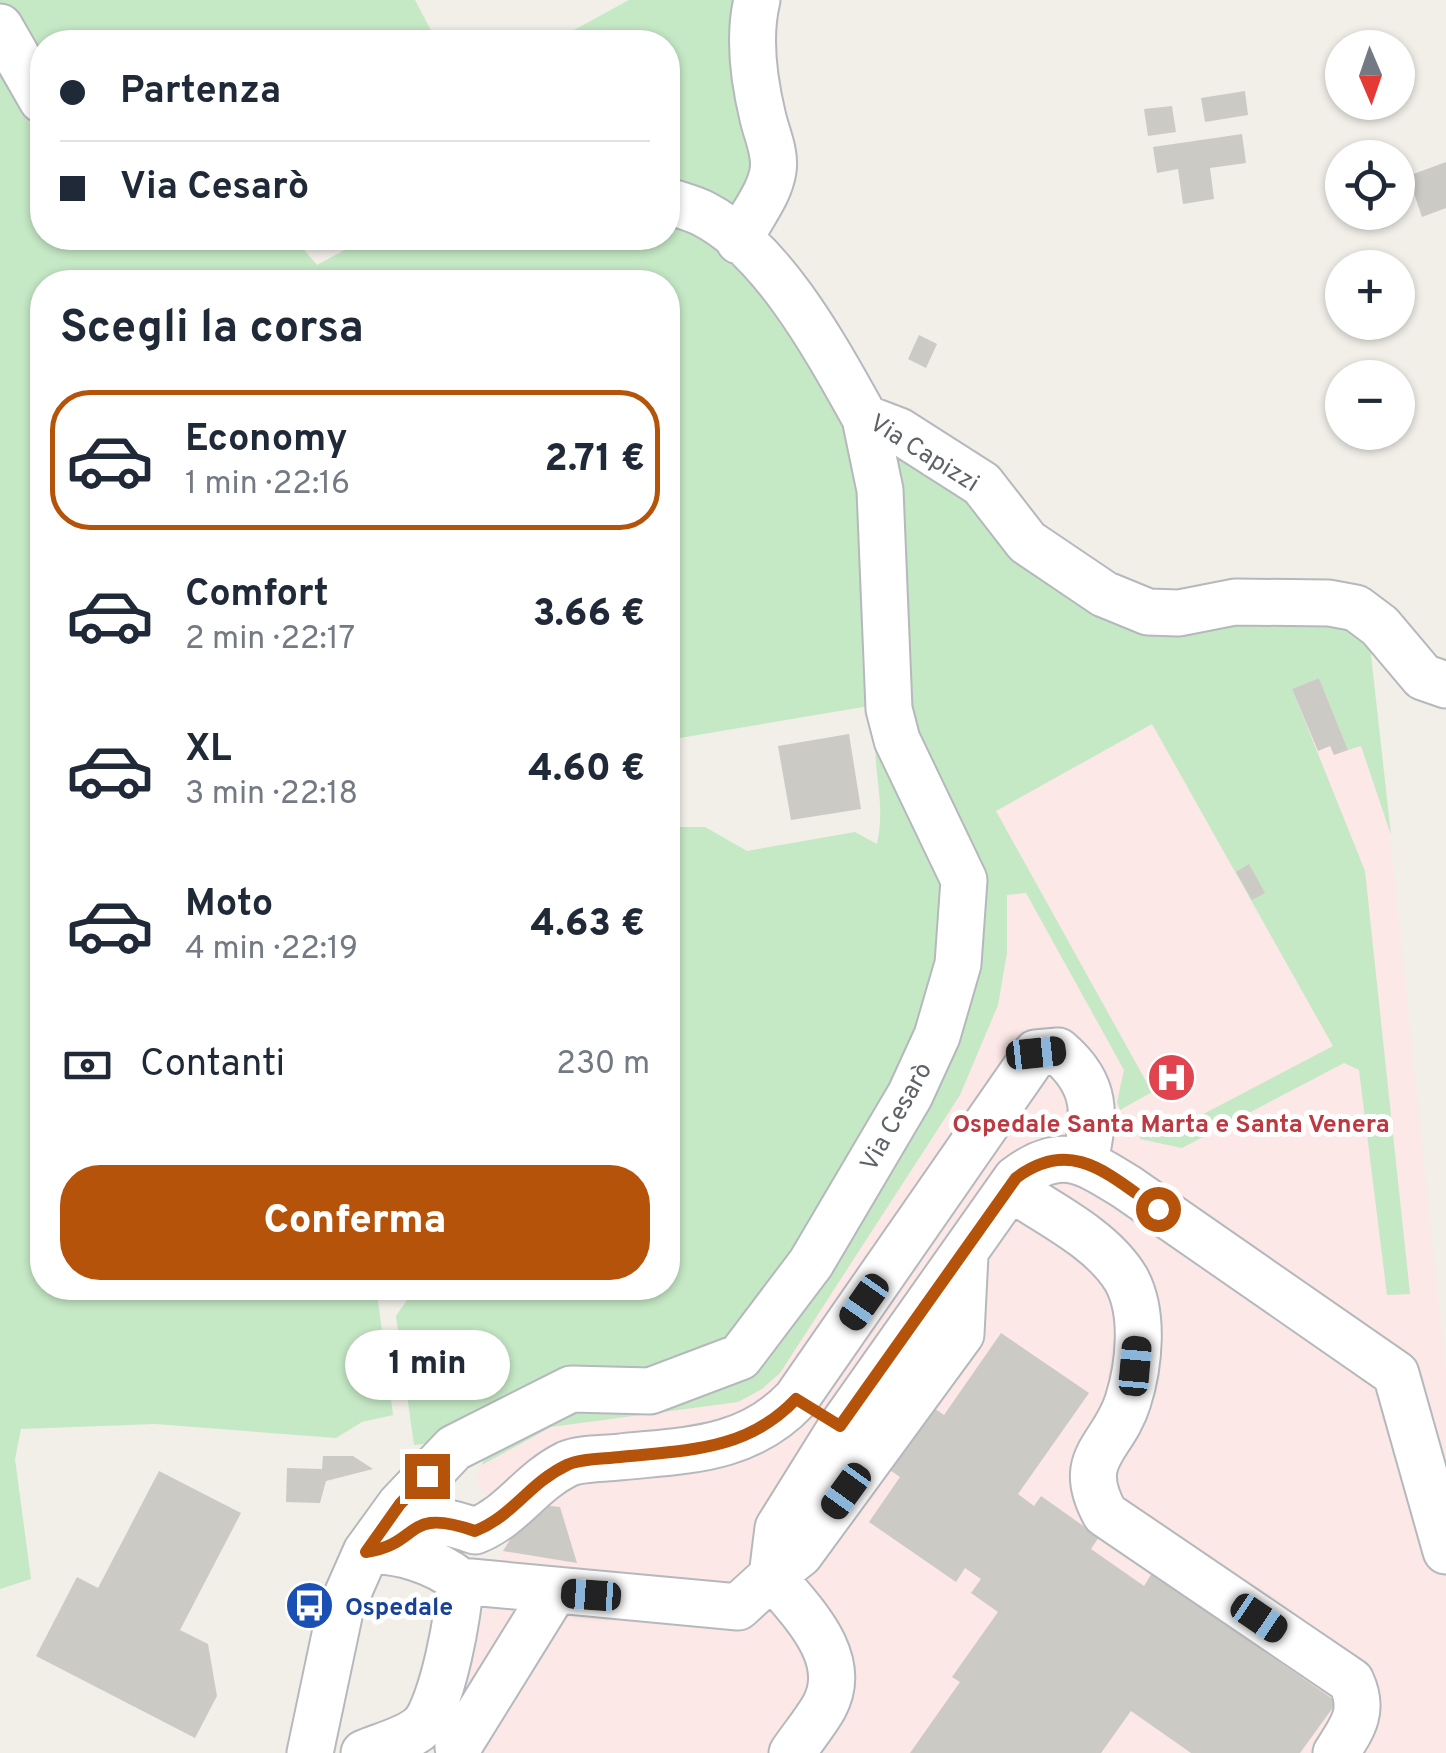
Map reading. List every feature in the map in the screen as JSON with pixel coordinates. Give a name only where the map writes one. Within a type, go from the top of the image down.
[{"type":"street","points":[[739,242],[751,214],[769,189],[774,159],[762,115],[752,46],[756,0]]},
{"type":"street","points":[[0,27],[30,79]]},
{"type":"street","name":"Via Capizzi","points":[[680,205],[705,214],[739,242],[808,316],[865,418],[899,431],[982,484],[1026,542],[1104,594],[1148,612],[1179,613],[1235,602],[1330,602],[1356,608],[1380,626],[1423,676],[1446,686]]},
{"type":"street","name":"Via Cesarò","points":[[310,1753],[340,1611],[400,1504],[454,1448],[571,1390],[650,1391],[740,1358],[811,1262],[910,1095],[938,1036],[958,964],[964,880],[897,740],[888,710],[880,490],[865,418]]},
{"type":"street","points":[[376,1550],[424,1522],[447,1521],[475,1531],[501,1521],[522,1494],[569,1463],[683,1451],[734,1441],[773,1424],[796,1399],[1036,1053],[1058,1051],[1082,1071],[1093,1122],[1085,1162]]},
{"type":"street","points":[[792,1753],[825,1704],[832,1670],[816,1630],[772,1576],[778,1528],[840,1426],[1016,1178],[1034,1164],[1056,1157],[1085,1162],[1396,1374],[1446,1551]]},
{"type":"street","points":[[954,1172],[1092,1243],[1126,1280],[1138,1323],[1135,1366],[1128,1404],[1102,1444],[1092,1470],[1095,1496],[1105,1514],[1351,1681],[1360,1699],[1356,1723],[1336,1753]]},
{"type":"street","points":[[376,1550],[450,1572],[460,1581],[738,1606],[800,1554],[961,1334],[965,1255]]},
{"type":"street","points":[[796,1399],[840,1426]]},
{"type":"street","points":[[448,1742],[436,1700],[455,1628],[460,1581]]},
{"type":"street","points":[[364,1753],[448,1742],[554,1592]]},
{"type":"shaded area","name":"Ospedale Santa Marta e Santa Venera","points":[[1105,603],[1368,628],[1446,1374],[1446,1753],[441,1753],[508,1531],[476,1479],[488,1442],[666,1396],[961,845]]},
{"type":"green space","points":[[0,0],[415,0],[431,30],[30,30],[30,63],[0,13]]},
{"type":"green space","points":[[629,0],[746,0],[761,147],[736,220],[680,197],[680,30],[574,30]]},
{"type":"green space","points":[[0,48],[30,95],[30,250],[304,250],[317,265],[344,250],[680,250],[680,217],[744,256],[857,433],[863,675],[874,684],[875,705],[680,738],[680,270],[30,270],[30,1300],[378,1300],[393,1415],[362,1422],[336,1438],[155,1424],[21,1429],[15,1459],[31,1579],[0,1589]]},
{"type":"green space","points":[[885,441],[1105,603],[1368,628],[1391,835],[1361,746],[1348,750],[1319,678],[1292,689],[1365,871],[1410,1294],[1387,1295],[1359,1070],[1344,1063],[1182,1148],[1140,1139],[1138,1126],[1163,1116],[1173,1130],[1333,1046],[1152,724],[996,811],[1152,1092],[1120,1110],[1117,1102],[1124,1070],[1026,893],[1007,895],[1007,953],[998,1005],[960,1095],[780,1373],[738,1402],[551,1427],[482,1465],[488,1442],[545,1412],[743,1367],[964,978],[904,734]]},
{"type":"green space","points":[[877,723],[944,856],[944,968],[894,1097],[733,1345],[443,1442],[414,1445],[396,1316],[407,1300],[680,1300],[680,827],[705,827],[747,851],[855,832],[877,844],[880,812]]},
{"type":"building","points":[[1245,91],[1248,115],[1205,122],[1201,98]]},
{"type":"building","points":[[1172,106],[1176,132],[1148,136],[1144,109]]},
{"type":"building","points":[[1242,134],[1246,163],[1210,168],[1214,199],[1183,204],[1178,169],[1157,173],[1153,147]]},
{"type":"building","points":[[1446,162],[1446,208],[1422,217],[1415,196],[1415,173]]},
{"type":"building","points":[[919,335],[937,344],[926,368],[908,359]]},
{"type":"building","points":[[1319,678],[1348,750],[1334,755],[1330,746],[1318,751],[1292,689]]},
{"type":"building","points":[[849,734],[861,809],[791,820],[778,746]]},
{"type":"building","points":[[1249,864],[1265,893],[1252,900],[1236,872]]},
{"type":"building","points":[[1001,1333],[1089,1393],[1018,1494],[1034,1506],[1041,1496],[1099,1537],[1091,1549],[1144,1586],[1152,1573],[1337,1702],[1300,1753],[1191,1753],[1131,1711],[1101,1753],[910,1753],[960,1682],[952,1677],[998,1612],[971,1593],[981,1579],[965,1568],[956,1582],[869,1522],[900,1477],[861,1450],[904,1388],[944,1415]]},
{"type":"building","points":[[323,1456],[353,1456],[373,1469],[326,1481],[320,1503],[286,1502],[287,1468],[322,1469]]},
{"type":"building","points":[[159,1471],[241,1513],[180,1630],[208,1644],[217,1696],[195,1738],[36,1656],[77,1577],[98,1588]]},
{"type":"building","points":[[532,1504],[560,1507],[577,1563],[503,1551]]},
{"type":"place","name":"Ospedale Santa Marta e Santa Venera","points":[[1171,1077]]},
{"type":"place","name":"Ospedale","points":[[310,1606]]},
{"type":"route","points":[[427,1476],[400,1504],[366,1552],[386,1549],[424,1522],[447,1521],[475,1531],[501,1521],[522,1494],[569,1463],[683,1451],[734,1441],[773,1424],[796,1399],[840,1426],[1016,1178],[1034,1164],[1056,1157],[1085,1162],[1158,1209]]}]
